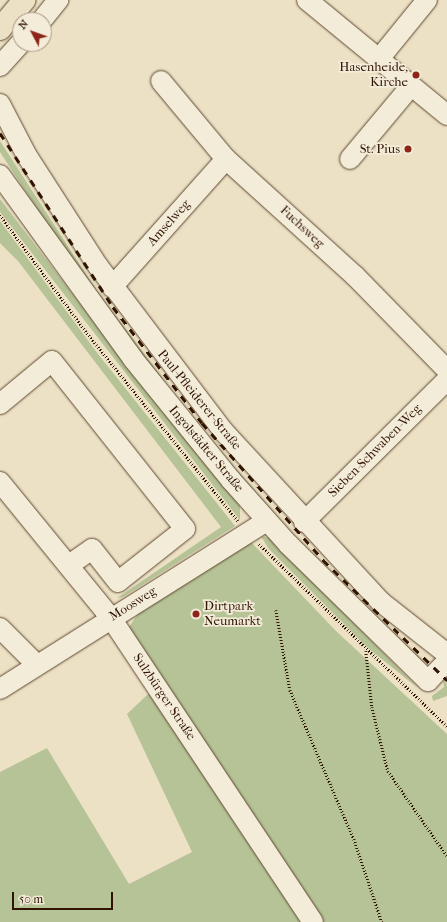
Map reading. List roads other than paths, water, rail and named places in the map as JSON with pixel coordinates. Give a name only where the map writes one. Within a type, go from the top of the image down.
[{"type":"main road","points":[[3,24],[24,0]]},
{"type":"street","points":[[48,12],[58,0]]},
{"type":"street","points":[[307,0],[447,115]]},
{"type":"street","points":[[379,59],[427,0]]},
{"type":"street","points":[[0,66],[13,52]]},
{"type":"street","name":"Fuchsweg","points":[[161,81],[226,158],[349,271],[447,370]]},
{"type":"street","points":[[350,159],[411,86]]},
{"type":"street","name":"Paul-Pfleiderer-Straße","points":[[0,104],[27,156],[112,287],[224,432],[304,522],[381,602],[447,654]]},
{"type":"street","name":"Amselweg","points":[[112,287],[226,158]]},
{"type":"street","name":"Ingolstädter Straße","points":[[0,175],[6,187],[142,370],[267,521],[334,592],[428,680],[447,661]]},
{"type":"street","points":[[0,404],[52,361],[185,529],[118,582],[92,549],[69,565]]},
{"type":"street","name":"Sieben-Schwaben-Weg","points":[[304,522],[447,380]]},
{"type":"street","name":"Sulzbürger Straße","points":[[0,482],[111,618],[312,922]]},
{"type":"street","name":"Moosweg","points":[[0,689],[267,521]]},
{"type":"street","points":[[0,628],[37,665]]},
{"type":"railway","points":[[0,133],[113,307],[202,423],[323,560],[447,680]]},
{"type":"place","name":"Hasenheide, Kirche","points":[[416,75]]},
{"type":"place","name":"St. Pius","points":[[408,149]]},
{"type":"place","name":"Dirtpark Neumarkt","points":[[196,614]]}]
